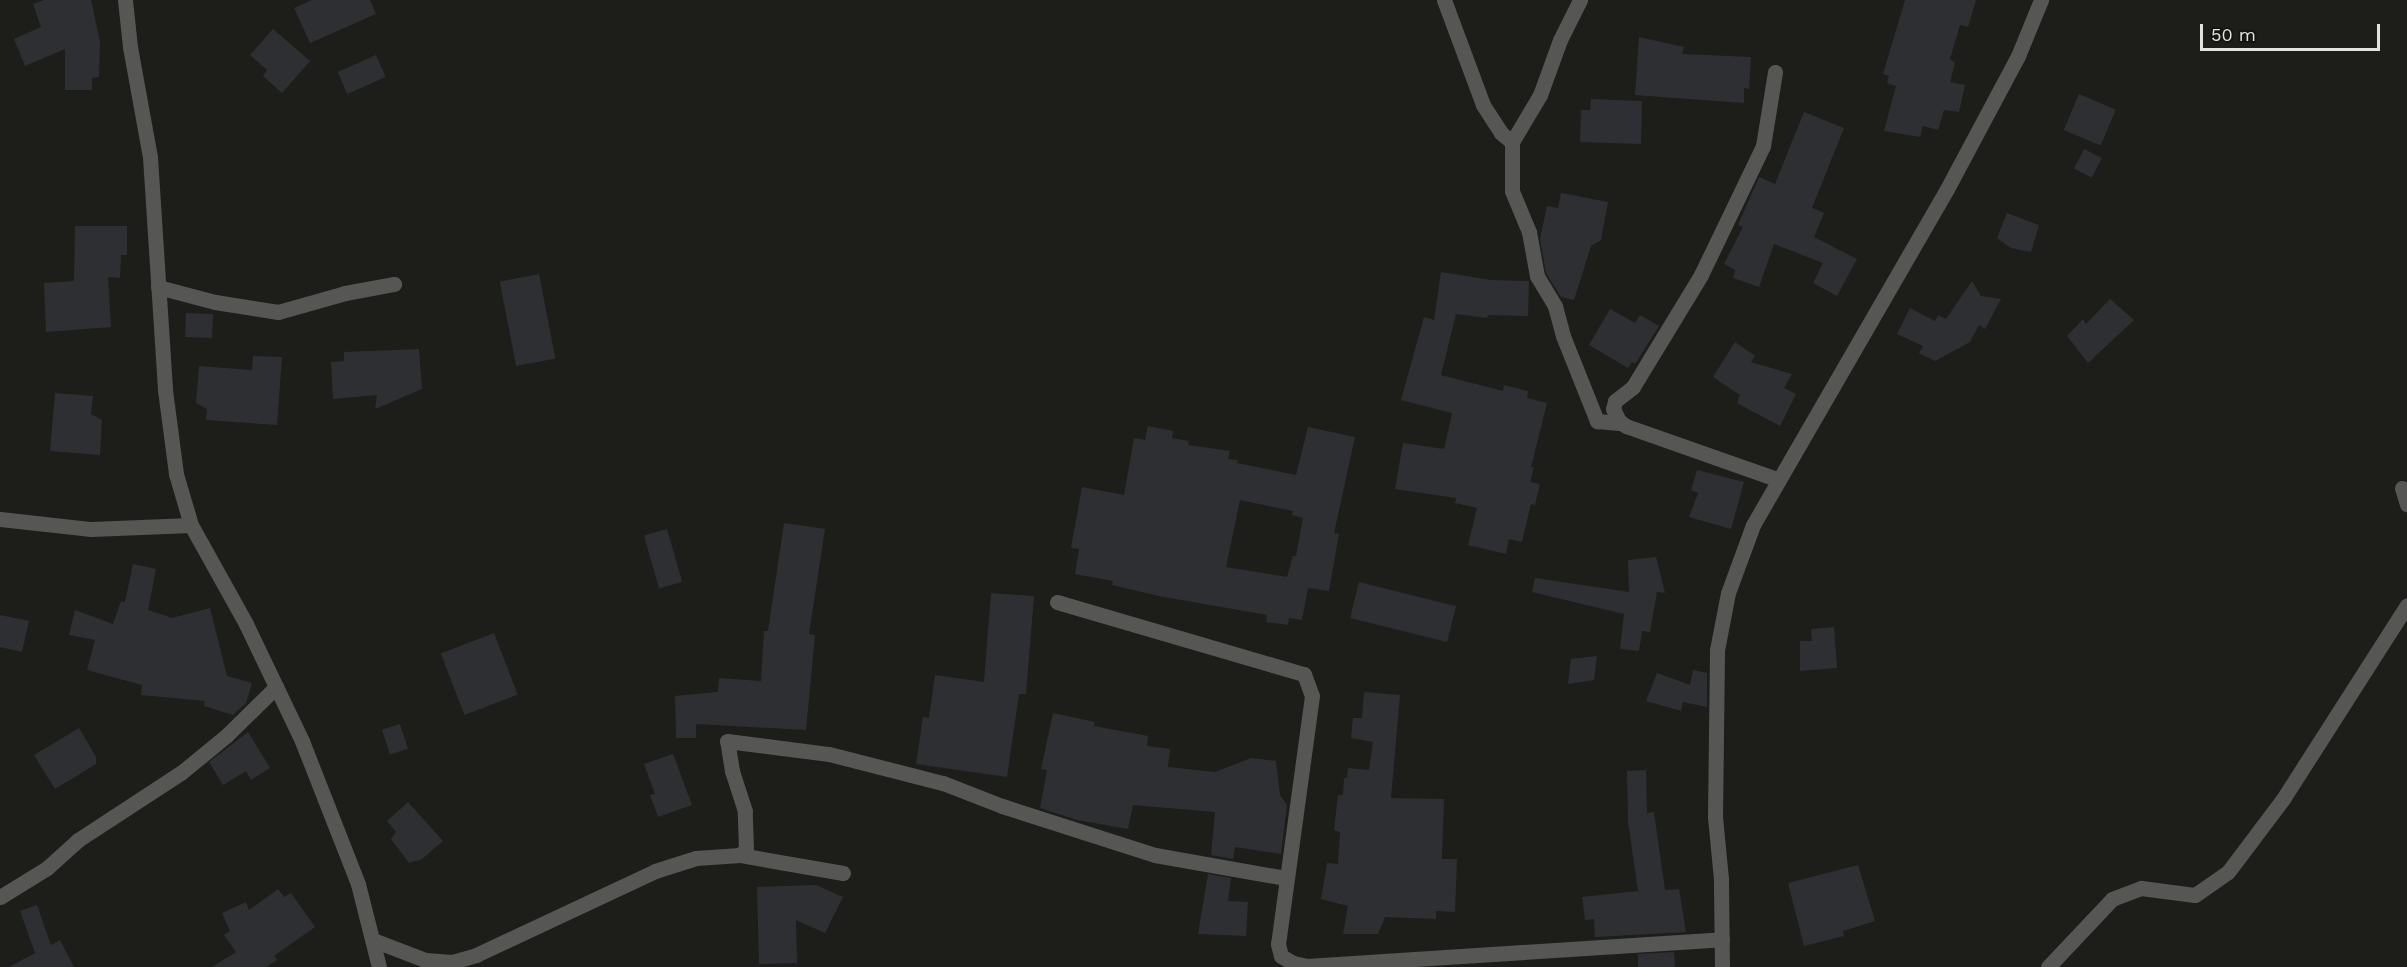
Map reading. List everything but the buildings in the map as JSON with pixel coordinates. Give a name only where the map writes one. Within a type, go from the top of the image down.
[{"type":"street","points":[[125,0],[130,47],[150,157],[165,390],[176,474],[191,525],[246,624],[303,741],[358,884],[379,967]]},
{"type":"street","points":[[1444,0],[1483,105],[1501,133],[1512,142]]},
{"type":"street","points":[[1580,0],[1560,40],[1540,95],[1512,142],[1512,191],[1529,232],[1537,276],[1555,306],[1563,336],[1597,420],[1622,423],[1779,480]]},
{"type":"street","points":[[1722,967],[1715,817],[1717,650],[1728,593],[1753,525],[1957,170],[2018,56],[2041,0]]},
{"type":"street","points":[[1622,423],[1613,409],[1616,401],[1633,387],[1701,275],[1763,146],[1775,72]]},
{"type":"street","points":[[158,287],[215,302],[278,312],[345,293],[394,284]]},
{"type":"street","points":[[2402,488],[2407,504]]},
{"type":"street","points":[[0,519],[91,529],[191,525]]},
{"type":"street","points":[[1057,602],[1304,674],[1312,696],[1278,944],[1281,956],[1293,963],[1307,966],[1722,939]]},
{"type":"street","points":[[2048,967],[2112,899],[2141,888],[2195,895],[2228,872],[2283,799],[2407,605]]},
{"type":"street","points":[[0,897],[47,868],[78,840],[182,772],[227,735],[276,687]]},
{"type":"street","points":[[740,855],[746,849],[745,811],[732,771],[727,741],[829,754],[943,783],[1002,806],[1155,855],[1286,878]]},
{"type":"street","points":[[373,940],[428,964],[452,962],[476,955],[627,884],[696,858],[740,855],[843,873]]}]
